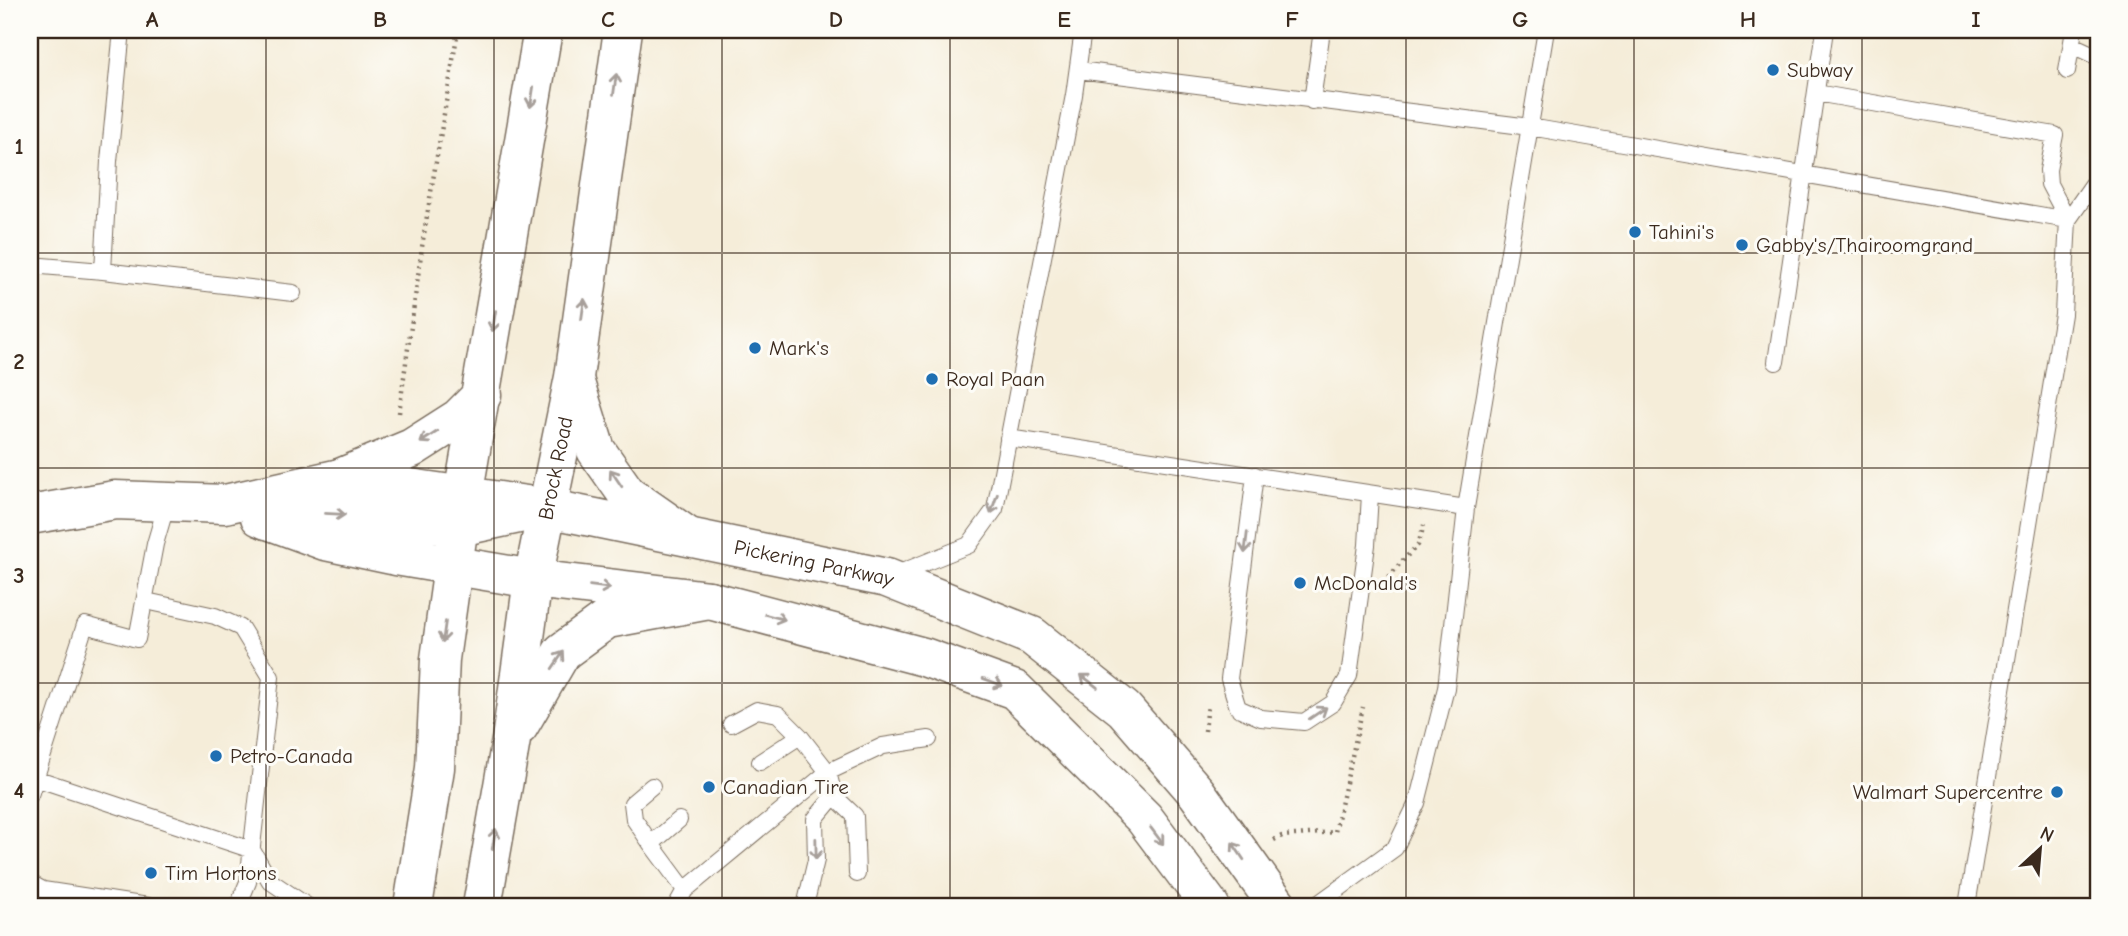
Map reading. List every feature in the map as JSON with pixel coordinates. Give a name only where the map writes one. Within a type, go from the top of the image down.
[{"type":"main road","points":[[413,906],[435,768],[440,659],[461,512],[543,30]]},
{"type":"main road","name":"Brock Road","points":[[482,906],[511,740],[533,579],[574,377],[623,30]]},
{"type":"main road","points":[[574,377],[596,450],[627,494],[687,536]]},
{"type":"main road","points":[[340,478],[412,448],[459,418],[482,394]]},
{"type":"main road","name":"Pickering Parkway","points":[[30,515],[115,500],[225,504],[340,478],[461,512],[547,508],[887,578],[1032,636],[1124,709],[1197,793],[1278,906]]},
{"type":"main road","name":"Pickering Parkway","points":[[225,504],[336,543],[396,556],[533,579],[709,600],[924,657],[1015,690],[1144,818],[1210,906]]},
{"type":"main road","points":[[267,520],[328,513],[461,512]]},
{"type":"main road","points":[[511,740],[562,652],[607,619],[709,600]]},
{"type":"lane","points":[[103,271],[109,161],[122,30]]},
{"type":"lane","points":[[887,578],[969,545],[995,509],[1078,70],[1083,30]]},
{"type":"lane","points":[[1312,101],[1322,30]]},
{"type":"lane","points":[[1315,906],[1395,848],[1417,803],[1446,688],[1466,508],[1546,30]]},
{"type":"lane","points":[[1776,362],[1825,30]]},
{"type":"lane","points":[[2067,71],[2073,37],[2098,57]]},
{"type":"lane","points":[[1078,70],[1530,127],[2068,220]]},
{"type":"lane","points":[[1816,93],[2055,135],[2048,170],[2049,184],[2068,220],[2063,314],[1967,906]]},
{"type":"lane","points":[[2068,220],[2098,177]]},
{"type":"lane","points":[[30,265],[293,293]]},
{"type":"lane","points":[[1008,438],[1466,508]]},
{"type":"lane","points":[[1255,475],[1229,680],[1238,708],[1261,718],[1304,722],[1333,703],[1349,676],[1367,545],[1370,494]]},
{"type":"lane","points":[[30,794],[85,625],[137,639],[155,544],[167,503]]},
{"type":"lane","points":[[146,601],[215,616],[241,628],[271,677],[248,882],[238,906]]},
{"type":"lane","points":[[732,724],[757,710],[778,715],[800,736],[828,772],[834,796],[855,816],[857,874]]},
{"type":"lane","points":[[760,762],[800,736]]},
{"type":"lane","points":[[676,906],[685,890],[828,772],[883,746],[929,738]]},
{"type":"lane","points":[[35,778],[252,849],[270,881],[307,906]]},
{"type":"lane","points":[[652,786],[632,803],[634,820],[685,890]]},
{"type":"lane","points":[[805,906],[816,860],[816,819],[834,796]]},
{"type":"lane","points":[[650,844],[679,820]]},
{"type":"lane","points":[[30,883],[43,890],[148,906]]},
{"type":"path","points":[[398,419],[423,240],[458,30]]},
{"type":"place","name":"Subway","points":[[1773,70]]},
{"type":"place","name":"Tahini's","points":[[1635,232]]},
{"type":"place","name":"Gabby's/Thairoomgrand","points":[[1742,245]]},
{"type":"place","name":"Mark's","points":[[755,348]]},
{"type":"place","name":"Royal Paan","points":[[932,379]]},
{"type":"place","name":"McDonald's","points":[[1300,583]]},
{"type":"place","name":"Petro-Canada","points":[[216,756]]},
{"type":"place","name":"Canadian Tire","points":[[709,787]]},
{"type":"place","name":"Walmart Supercentre","points":[[2057,792]]},
{"type":"place","name":"Tim Hortons","points":[[151,873]]}]
